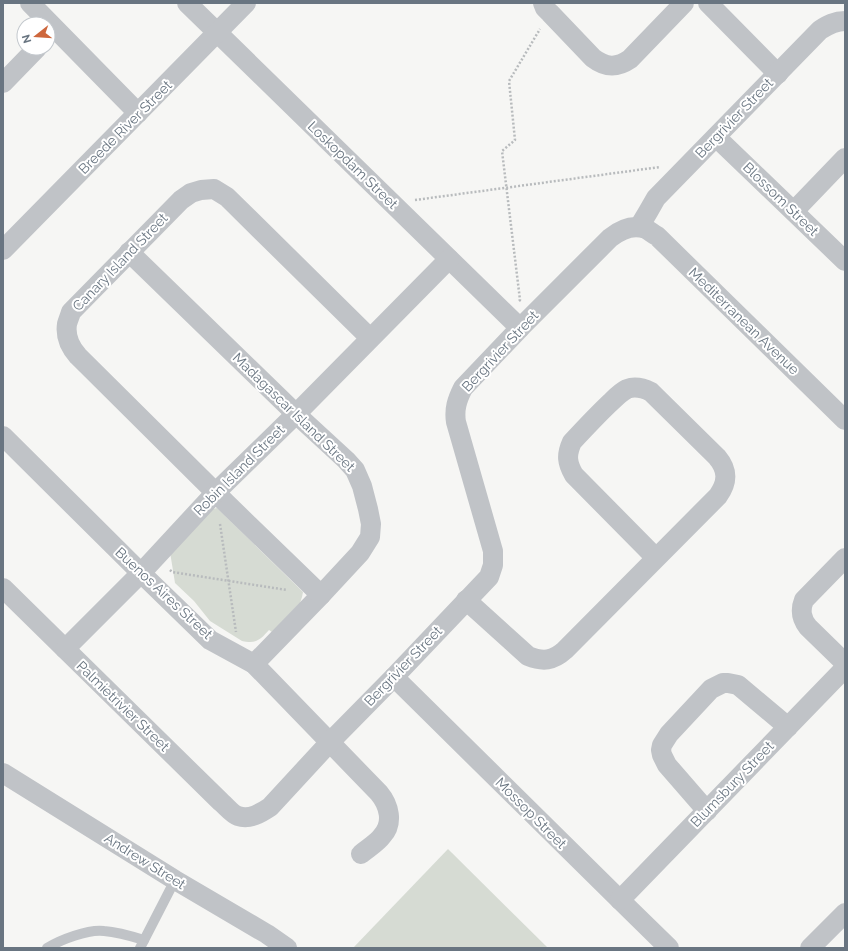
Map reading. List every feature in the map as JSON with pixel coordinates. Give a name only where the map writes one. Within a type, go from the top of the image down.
[{"type":"street","points":[[30,3],[40,16]]},
{"type":"street","name":"Loskopdam Street","points":[[187,3],[514,323]]},
{"type":"street","name":"Breede River Street","points":[[3,250],[246,3]]},
{"type":"street","points":[[546,8],[598,62],[617,65],[630,59],[684,3]]},
{"type":"street","points":[[708,3],[778,74]]},
{"type":"street","name":"Bergrivier Street","points":[[246,817],[259,814],[270,807],[330,742],[489,577],[493,565],[493,552],[455,415],[458,397],[464,388],[514,323],[616,233],[631,228],[639,228],[656,198],[820,30],[838,22]]},
{"type":"street","points":[[56,37],[138,113]]},
{"type":"street","points":[[3,83],[30,56]]},
{"type":"street","name":"Blossom Street","points":[[716,137],[845,261]]},
{"type":"street","points":[[794,211],[845,158]]},
{"type":"street","name":"Canary Island Street","points":[[316,590],[84,362],[70,347],[67,337],[67,324],[71,312],[181,200],[191,193],[201,190],[214,189],[226,197],[370,338]]},
{"type":"street","name":"Mediterranean Avenue","points":[[639,228],[647,230],[657,236],[845,420]]},
{"type":"street","name":"Madagascar Island Street","points":[[129,252],[296,414],[346,460],[355,470],[362,486],[370,517],[370,537],[360,552],[316,590],[254,664]]},
{"type":"street","name":"Robin Island Street","points":[[65,650],[157,555],[221,497],[296,414],[449,259]]},
{"type":"street","points":[[466,600],[528,656],[544,660],[553,658],[560,655],[718,496],[725,484],[726,477],[722,463],[717,457],[651,392],[640,388],[628,389],[622,392],[604,409],[572,442],[569,448],[568,462],[574,475],[656,558]]},
{"type":"street","name":"Buenos Aires Street","points":[[3,436],[210,640],[254,664],[384,798],[389,811],[386,830],[382,836],[361,854]]},
{"type":"street","points":[[845,558],[804,600],[801,611],[804,622],[808,627],[845,663]]},
{"type":"street","name":"Palmietrivier Street","points":[[3,588],[221,802],[237,816],[246,817]]},
{"type":"street","name":"Blumsbury Street","points":[[620,900],[845,668]]},
{"type":"street","name":"Mossop Street","points":[[394,677],[669,948]]},
{"type":"street","points":[[707,811],[666,765],[661,750],[662,745],[669,734],[711,689],[723,683],[738,685],[788,727]]},
{"type":"street","name":"Andrew Street","points":[[3,773],[175,880],[267,934],[287,948]]},
{"type":"street","points":[[810,948],[845,913]]},
{"type":"lane","points":[[47,948],[68,938],[102,931],[142,944],[175,880]]},
{"type":"path","points":[[514,323],[520,300],[502,151],[515,140],[509,81],[546,8]]},
{"type":"path","points":[[401,212],[411,201],[670,165],[686,168]]},
{"type":"path","points":[[221,497],[218,512],[236,637],[234,652]]},
{"type":"path","points":[[157,555],[172,572],[303,593],[316,590]]},
{"type":"shaded area","points":[[217,508],[303,592],[300,603],[272,632],[269,630],[260,639],[251,642],[242,641],[210,621],[194,601],[175,583],[170,552],[213,509]]},
{"type":"shaded area","points":[[448,849],[548,948],[353,948]]}]
